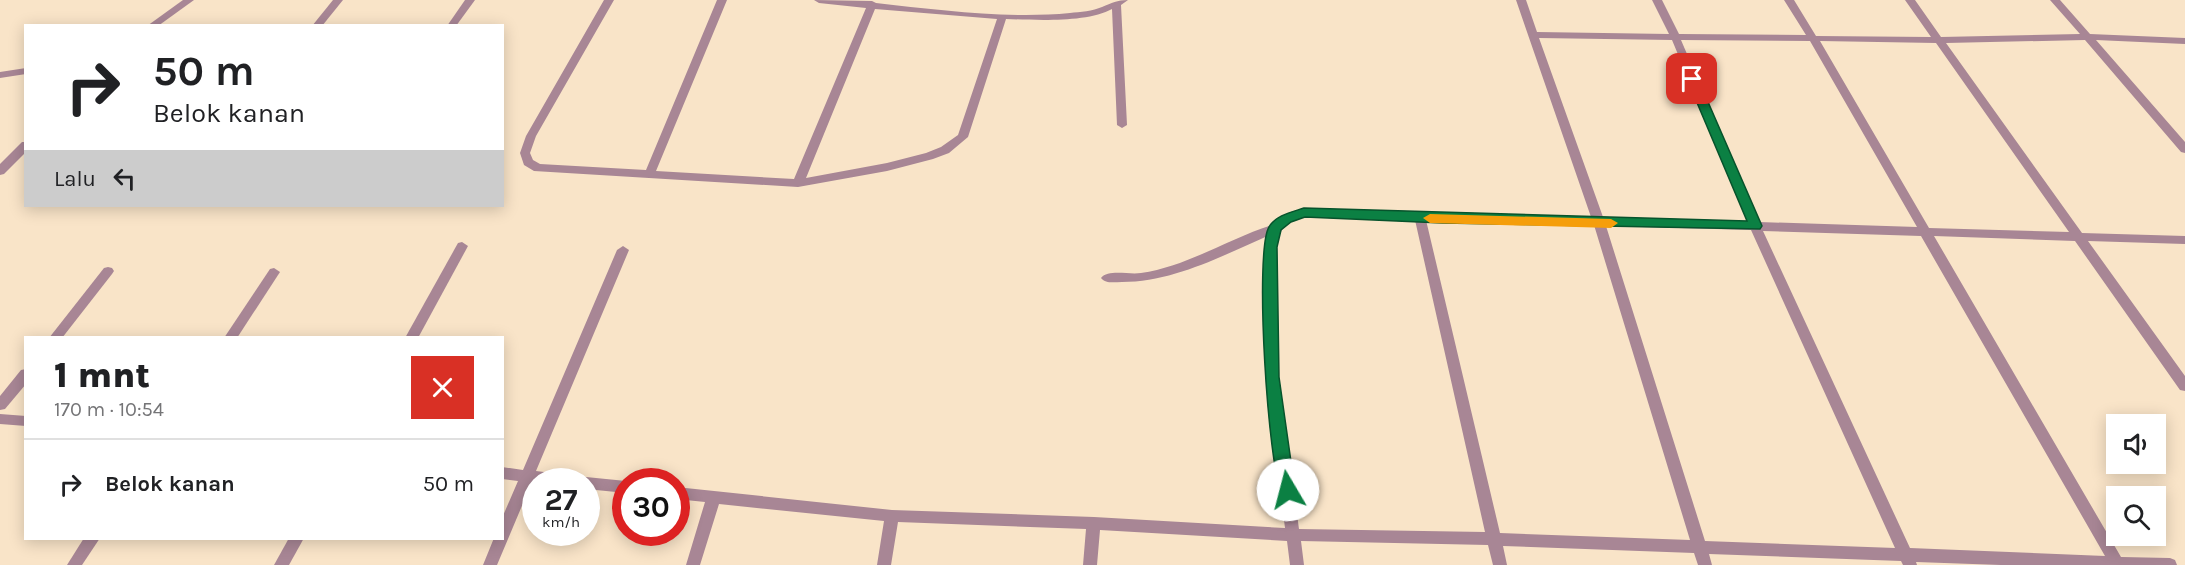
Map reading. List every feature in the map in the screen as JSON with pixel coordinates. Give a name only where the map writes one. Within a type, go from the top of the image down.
[{"type":"street","points":[[154,24],[189,0]]},
{"type":"street","points":[[318,24],[338,0]]},
{"type":"street","points":[[452,24],[470,0]]},
{"type":"street","points":[[609,0],[531,136],[525,153],[528,162],[538,168],[571,172],[650,173],[798,183],[887,167],[929,156],[956,143],[963,137],[1002,17]]},
{"type":"street","points":[[650,173],[723,0]]},
{"type":"street","points":[[819,0],[1002,17],[1087,15],[1105,12],[1120,3]]},
{"type":"street","points":[[1521,0],[1599,223],[1705,565]]},
{"type":"street","points":[[1657,0],[1675,36],[1755,226],[1908,560]]},
{"type":"street","points":[[1789,0],[2118,564]]},
{"type":"street","points":[[1910,0],[2185,386]]},
{"type":"street","points":[[2055,0],[2185,149]]},
{"type":"street","points":[[1120,3],[1122,126]]},
{"type":"street","points":[[798,183],[872,4]]},
{"type":"street","points":[[1534,35],[1940,40],[2087,37],[2185,41]]},
{"type":"street","points":[[0,75],[24,71]]},
{"type":"street","points":[[0,171],[24,147]]},
{"type":"street","points":[[1107,278],[1139,278],[1178,269],[1275,228],[1286,219],[1304,213],[2185,240]]},
{"type":"street","points":[[1420,218],[1500,565]]},
{"type":"street","points":[[1275,228],[1270,257],[1272,377],[1297,565]]},
{"type":"street","points":[[412,336],[462,246]]},
{"type":"street","points":[[531,468],[623,250]]},
{"type":"street","points":[[57,336],[108,271]]},
{"type":"street","points":[[231,336],[274,272]]},
{"type":"street","points":[[0,405],[24,376]]},
{"type":"street","points":[[0,419],[24,421]]},
{"type":"street","points":[[504,473],[522,475]]},
{"type":"street","points":[[504,532],[522,490]]},
{"type":"street","points":[[690,494],[892,516],[1094,523],[1294,535],[1495,539],[1699,547],[1908,560],[2170,565]]},
{"type":"street","points":[[693,565],[714,497]]},
{"type":"street","points":[[884,565],[892,516]]},
{"type":"street","points":[[1090,565],[1094,523]]},
{"type":"street","points":[[74,565],[92,540]]},
{"type":"street","points":[[281,565],[296,540]]},
{"type":"street","points":[[490,565],[501,540]]},
{"type":"slow traffic","points":[[1430,218],[1611,223]]},
{"type":"route","points":[[1288,490],[1272,377],[1269,289],[1270,247],[1275,228],[1286,219],[1304,213],[1442,219],[1755,226],[1692,79]]}]
